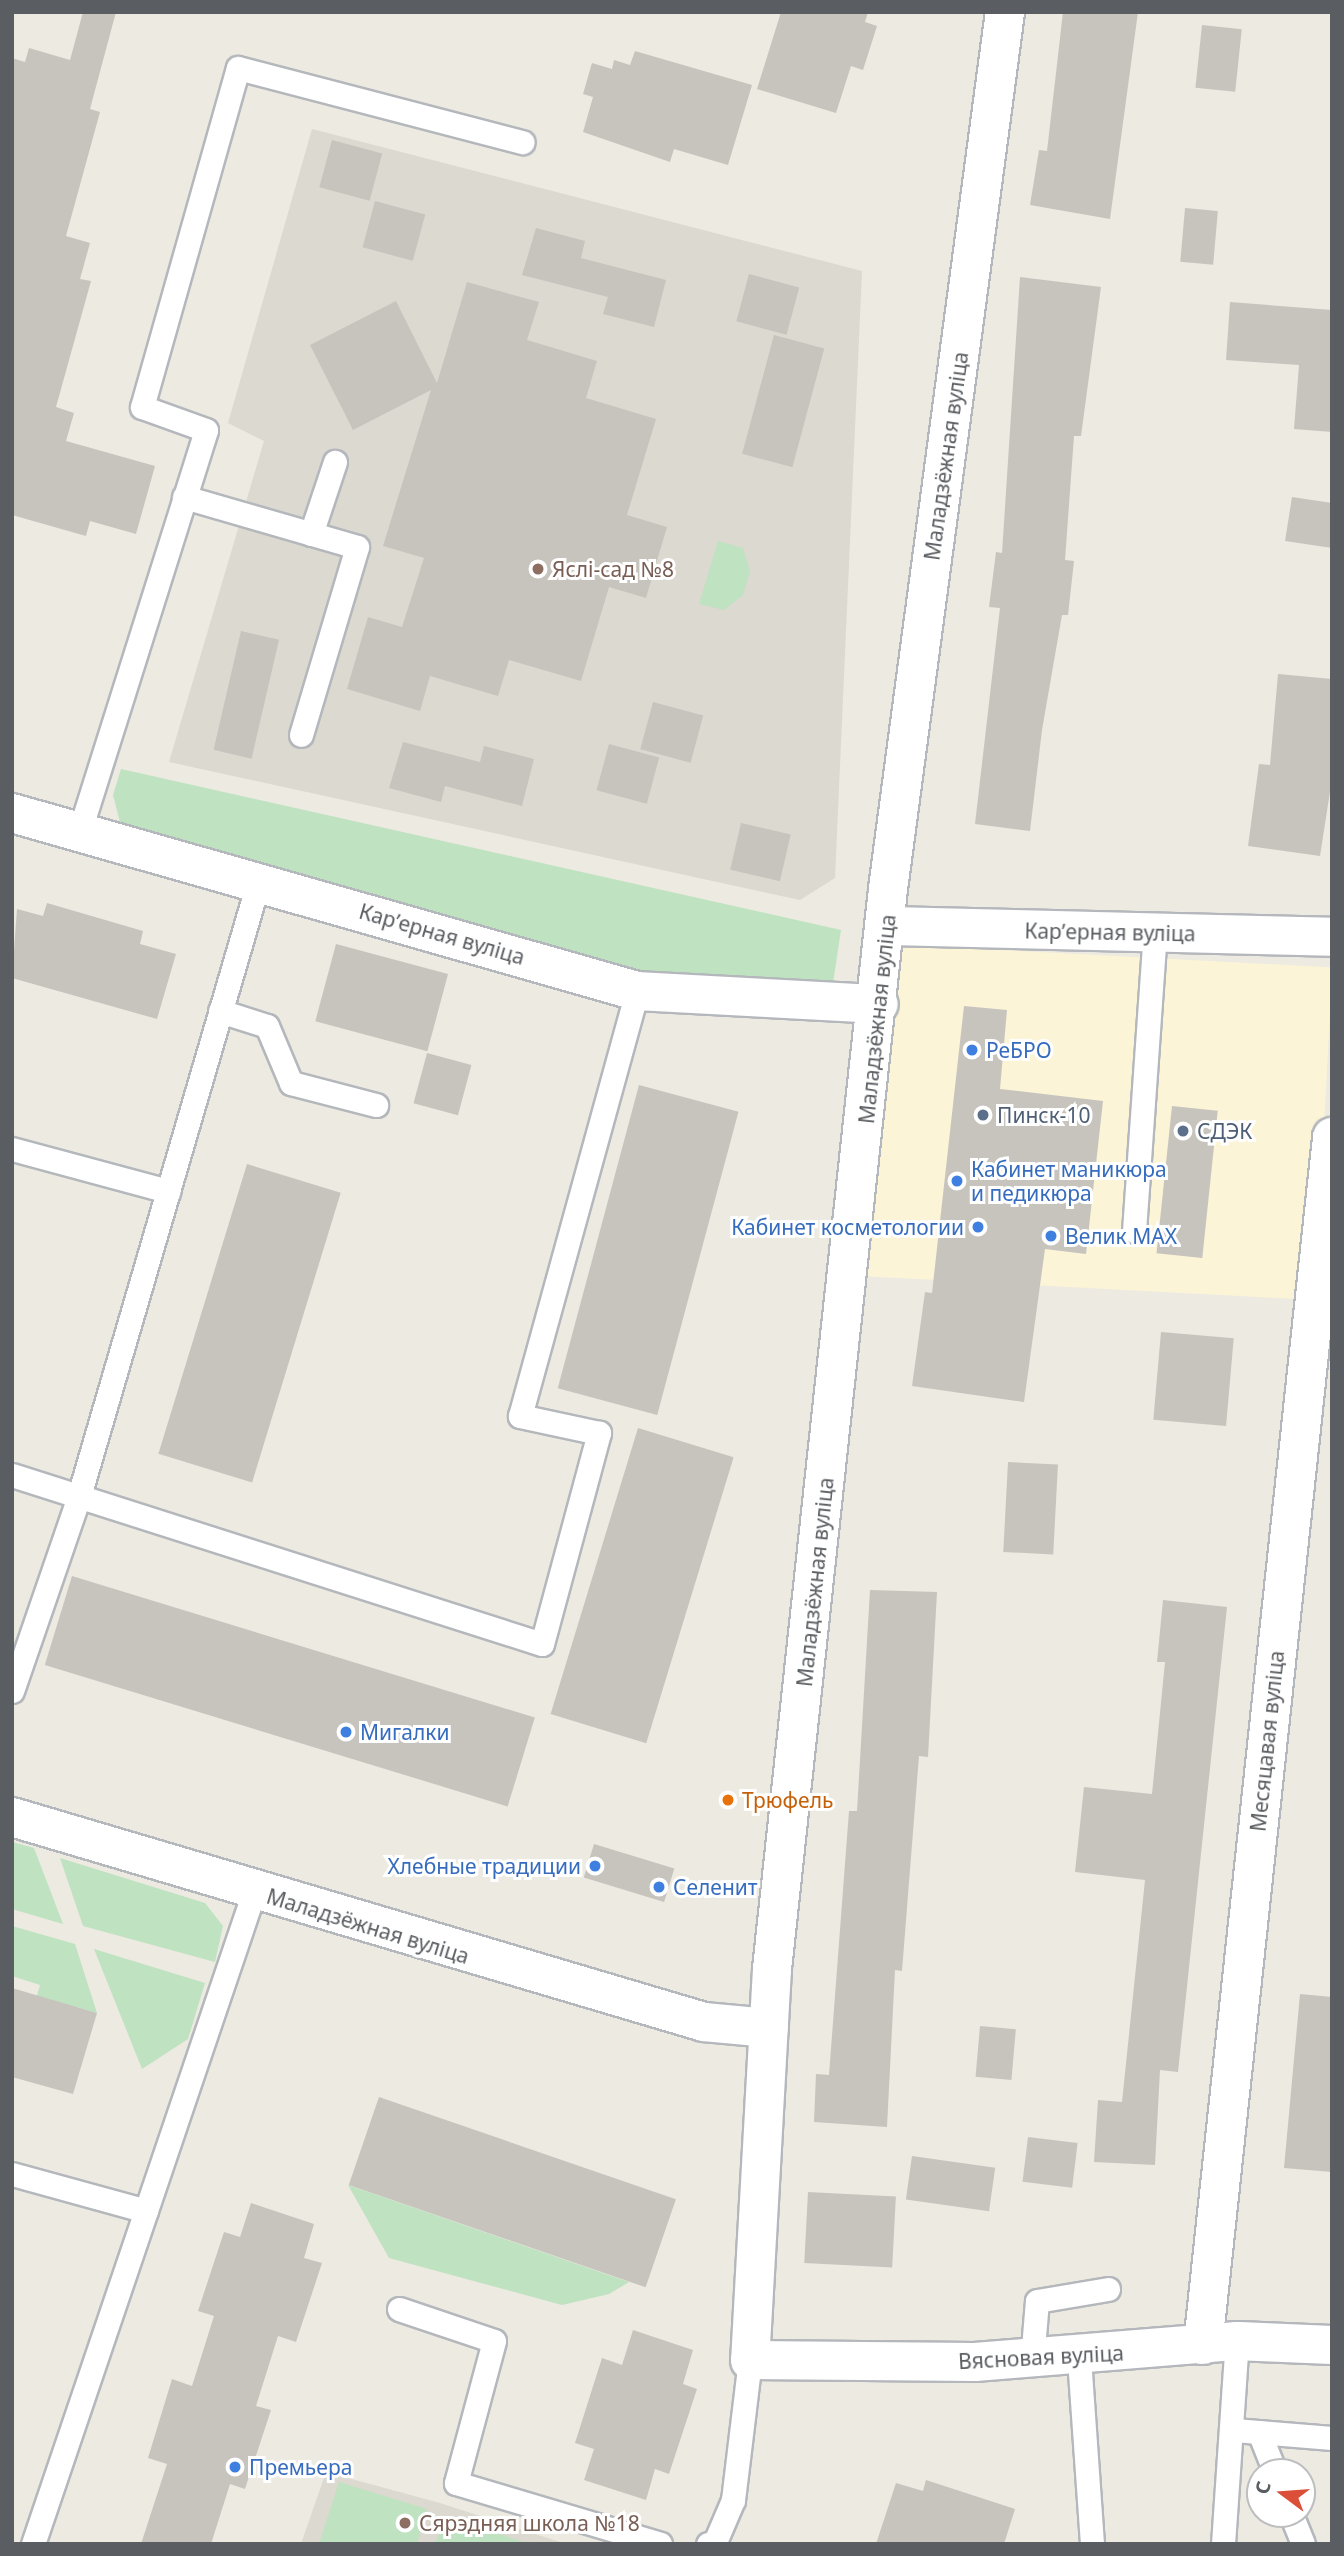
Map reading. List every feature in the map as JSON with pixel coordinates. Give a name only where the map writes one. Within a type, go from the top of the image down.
[{"type":"street","name":"Маладзёжная вуліца","points":[[750,2360],[769,2028],[889,926],[888,889],[1005,12]]},
{"type":"street","name":"Карʼерная вуліца","points":[[12,813],[80,830],[638,991],[879,1004]]},
{"type":"street","name":"Карʼерная вуліца","points":[[889,926],[1332,937]]},
{"type":"street","name":"Месяцавая вуліца","points":[[1220,2343],[1332,1137]]},
{"type":"street","name":"Маладзёжная вуліца","points":[[12,1817],[254,1892],[704,2022],[769,2028]]},
{"type":"street","name":"Вясновая вуліца","points":[[750,2360],[1032,2360],[1079,2358],[1220,2343],[1332,2345]]},
{"type":"lane","points":[[80,830],[206,430],[142,407],[237,68],[523,142]]},
{"type":"lane","points":[[311,534],[335,462]]},
{"type":"lane","points":[[184,497],[357,547],[301,736]]},
{"type":"lane","points":[[12,1691],[79,1496],[258,883]]},
{"type":"lane","points":[[1134,1230],[1154,933]]},
{"type":"lane","points":[[12,1475],[542,1644],[599,1433],[520,1416],[638,991]]},
{"type":"lane","points":[[220,1011],[267,1026],[291,1083],[376,1105]]},
{"type":"lane","points":[[12,1149],[168,1191]]},
{"type":"lane","points":[[33,2544],[254,1892]]},
{"type":"lane","points":[[12,2174],[146,2211]]},
{"type":"lane","points":[[1032,2360],[1037,2301],[1108,2289]]},
{"type":"lane","points":[[399,2309],[494,2341],[456,2483],[660,2544]]},
{"type":"lane","points":[[1220,2343],[1234,2430],[1223,2544]]},
{"type":"lane","points":[[1079,2358],[1092,2544]]},
{"type":"lane","points":[[708,2544],[715,2542],[733,2500],[750,2360]]},
{"type":"lane","points":[[1234,2430],[1332,2438]]},
{"type":"lane","points":[[1259,2432],[1269,2458]]},
{"type":"shaded area","name":"Яслі-сад №8","points":[[312,129],[862,271],[835,878],[800,900],[169,762],[264,441],[228,423]]},
{"type":"shaded area","points":[[867,943],[1332,967],[1315,1300],[850,1276]]},
{"type":"shaded area","name":"Сярэдняя школа №18","points":[[326,2472],[440,2503],[566,2544],[301,2544]]},
{"type":"green space","points":[[718,541],[743,548],[750,571],[743,595],[724,610],[699,604]]},
{"type":"green space","points":[[121,769],[841,930],[833,983],[643,975],[121,826],[113,795]]},
{"type":"green space","points":[[12,1842],[34,1848],[63,1924],[12,1909]]},
{"type":"green space","points":[[60,1858],[205,1903],[223,1926],[215,1962],[83,1926]]},
{"type":"green space","points":[[12,1926],[75,1944],[97,2013],[77,2007],[72,2021],[36,1999],[40,1985],[12,1976]]},
{"type":"green space","points":[[94,1949],[205,1983],[188,2039],[142,2069]]},
{"type":"green space","points":[[348,2185],[629,2282],[609,2294],[562,2305],[389,2258]]},
{"type":"green space","points":[[339,2482],[427,2509],[417,2544],[319,2544]]},
{"type":"green space","points":[[446,2516],[529,2544],[435,2544]]},
{"type":"building","points":[[83,12],[116,12],[90,109],[100,112],[66,236],[90,243],[80,279],[91,281],[56,407],[74,413],[66,441],[155,466],[136,534],[90,521],[86,536],[12,515],[12,58],[25,62],[29,48],[70,60]]},
{"type":"building","points":[[781,12],[868,12],[865,22],[877,26],[863,70],[851,66],[836,113],[757,89]]},
{"type":"building","points":[[1063,12],[1138,12],[1110,219],[1030,205],[1039,150],[1047,151]]},
{"type":"building","points":[[1202,25],[1242,29],[1235,92],[1195,88]]},
{"type":"building","points":[[635,51],[752,85],[728,165],[674,149],[670,162],[583,132],[593,97],[583,94],[592,63],[612,69],[614,60],[630,65]]},
{"type":"building","points":[[332,140],[382,153],[370,201],[319,187]]},
{"type":"building","points":[[375,201],[425,214],[413,261],[363,247]]},
{"type":"building","points":[[1185,208],[1218,211],[1213,265],[1180,262]]},
{"type":"building","points":[[536,228],[585,241],[581,258],[666,280],[654,327],[603,314],[608,297],[522,275]]},
{"type":"building","points":[[749,274],[799,287],[787,335],[736,321]]},
{"type":"building","points":[[1020,277],[1101,287],[1081,436],[1074,436],[1065,560],[1074,561],[1068,615],[1062,615],[1042,730],[1030,831],[975,824],[1000,608],[989,607],[996,552],[1002,553]]},
{"type":"building","points":[[467,282],[539,302],[527,340],[597,361],[586,398],[656,419],[627,515],[667,527],[646,598],[609,587],[581,681],[509,660],[498,696],[430,676],[420,711],[347,689],[368,617],[402,627],[424,558],[383,546],[431,390],[353,430],[310,345],[396,301],[437,383]]},
{"type":"building","points":[[1230,302],[1332,310],[1332,432],[1294,429],[1299,365],[1226,360]]},
{"type":"building","points":[[774,335],[824,348],[792,467],[742,454]]},
{"type":"building","points":[[1292,497],[1332,503],[1332,548],[1285,541]]},
{"type":"building","points":[[241,631],[279,640],[252,759],[214,750]]},
{"type":"building","points":[[1278,674],[1332,679],[1332,779],[1320,856],[1248,846],[1259,764],[1270,765]]},
{"type":"building","points":[[653,702],[703,715],[691,763],[640,749]]},
{"type":"building","points":[[403,742],[480,762],[484,746],[534,759],[522,806],[445,786],[441,802],[389,788]]},
{"type":"building","points":[[609,744],[659,757],[647,804],[597,790]]},
{"type":"building","points":[[741,823],[791,834],[780,881],[730,870]]},
{"type":"building","points":[[47,903],[143,931],[140,944],[176,954],[157,1019],[12,978],[17,909],[43,916]]},
{"type":"building","points":[[336,944],[448,974],[427,1051],[315,1021]]},
{"type":"building","points":[[964,1006],[1007,1010],[1000,1089],[1103,1101],[1086,1254],[1045,1249],[1024,1402],[912,1386],[925,1292],[932,1293]]},
{"type":"building","points":[[427,1053],[471,1065],[458,1115],[414,1103]]},
{"type":"building","points":[[639,1085],[738,1112],[657,1415],[558,1388]]},
{"type":"building","points":[[1172,1106],[1218,1111],[1202,1258],[1157,1253]]},
{"type":"building","points":[[247,1164],[341,1193],[252,1482],[158,1454]]},
{"type":"building","points":[[1161,1332],[1234,1338],[1226,1426],[1153,1420]]},
{"type":"building","points":[[638,1428],[734,1457],[646,1743],[551,1714]]},
{"type":"building","points":[[1008,1462],[1058,1465],[1053,1554],[1003,1552]]},
{"type":"building","points":[[72,1576],[535,1718],[508,1806],[45,1665]]},
{"type":"building","points":[[870,1590],[937,1592],[928,1757],[919,1756],[902,1971],[895,1970],[887,2127],[814,2122],[816,2074],[829,2075],[849,1811],[857,1811]]},
{"type":"building","points":[[1163,1600],[1227,1607],[1178,2072],[1160,2070],[1155,2165],[1094,2162],[1098,2100],[1122,2102],[1145,1880],[1075,1872],[1084,1787],[1152,1794],[1165,1662],[1157,1662]]},
{"type":"building","points":[[594,1844],[674,1869],[664,1902],[584,1877]]},
{"type":"building","points":[[12,1988],[97,2013],[73,2094],[12,2077]]},
{"type":"building","points":[[1300,1994],[1332,1997],[1332,2172],[1284,2168]]},
{"type":"building","points":[[980,2026],[1016,2029],[1011,2080],[976,2077]]},
{"type":"building","points":[[379,2097],[676,2199],[646,2287],[349,2185]]},
{"type":"building","points":[[1028,2137],[1078,2143],[1072,2188],[1023,2182]]},
{"type":"building","points":[[912,2156],[995,2168],[989,2211],[906,2200]]},
{"type":"building","points":[[808,2192],[896,2197],[892,2268],[804,2263]]},
{"type":"building","points":[[251,2203],[314,2224],[304,2258],[322,2263],[296,2342],[278,2336],[256,2406],[271,2410],[245,2489],[230,2484],[211,2544],[141,2544],[167,2464],[148,2458],[172,2379],[192,2386],[214,2316],[198,2311],[224,2232],[240,2237]]},
{"type":"building","points":[[633,2330],[693,2350],[683,2384],[697,2389],[669,2474],[655,2469],[646,2500],[584,2480],[594,2449],[575,2443],[602,2358],[622,2365]]},
{"type":"building","points":[[926,2480],[1015,2509],[1004,2544],[876,2544],[896,2483],[923,2491]]},
{"type":"place","name":"Яслі-сад №8","points":[[538,569]]},
{"type":"place","name":"РеБРО","points":[[972,1050]]},
{"type":"place","name":"Пинск-10","points":[[983,1115]]},
{"type":"place","name":"СДЭК","points":[[1183,1131]]},
{"type":"place","name":"Кабинет маникюра и педикюра","points":[[957,1181]]},
{"type":"place","name":"Кабинет косметологии","points":[[978,1227]]},
{"type":"place","name":"Велик МАХ","points":[[1051,1236]]},
{"type":"place","name":"Мигалки","points":[[346,1732]]},
{"type":"place","name":"Трюфель","points":[[728,1800]]},
{"type":"place","name":"Хлебные традиции","points":[[595,1866]]},
{"type":"place","name":"Селенит","points":[[659,1887]]},
{"type":"place","name":"Премьера","points":[[235,2467]]},
{"type":"place","name":"Сярэдняя школа №18","points":[[405,2523]]}]
